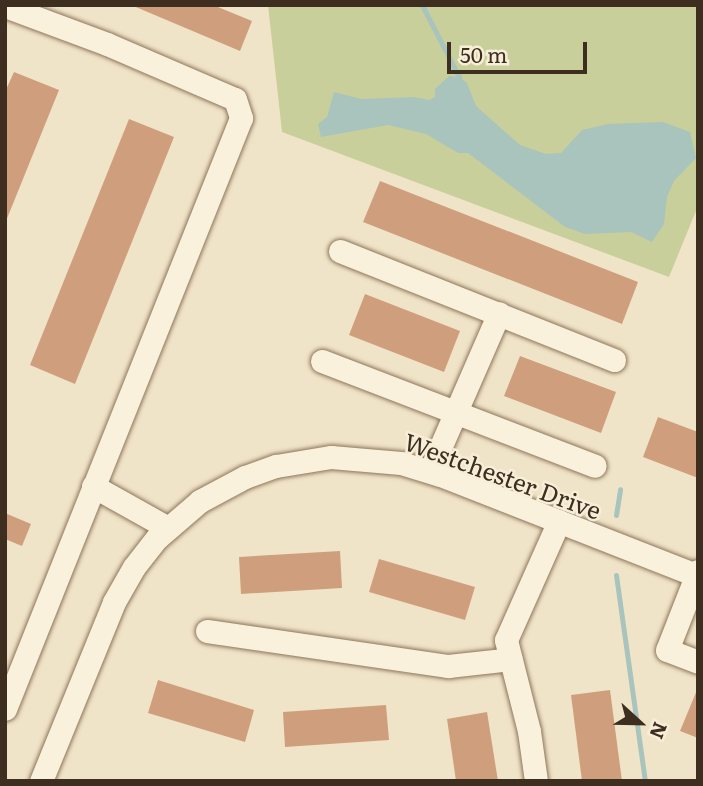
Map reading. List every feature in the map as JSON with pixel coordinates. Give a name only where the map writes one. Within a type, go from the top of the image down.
[{"type":"street","points":[[5,6],[107,44],[235,99],[242,118],[5,709]]},
{"type":"street","points":[[340,251],[614,360]]},
{"type":"street","points":[[430,471],[499,313]]},
{"type":"street","points":[[322,361],[595,467]]},
{"type":"street","name":"Westchester Drive","points":[[41,781],[114,602],[134,567],[168,528],[200,501],[223,487],[276,466],[318,458],[362,457],[401,463],[430,471],[697,574]]},
{"type":"street","points":[[93,486],[168,528]]},
{"type":"street","points":[[536,781],[529,731],[506,640],[559,522]]},
{"type":"street","points":[[697,574],[667,650],[698,662]]},
{"type":"street","points":[[207,631],[448,666],[511,659]]},
{"type":"green space","points":[[268,5],[698,5],[698,206],[669,277],[282,132]]},
{"type":"water","points":[[449,76],[459,77],[467,83],[476,106],[520,145],[546,154],[561,153],[582,130],[608,124],[663,122],[690,132],[696,158],[674,181],[667,197],[664,224],[652,242],[631,232],[585,234],[565,227],[468,153],[458,153],[426,134],[388,125],[321,137],[318,124],[327,117],[334,92],[361,99],[414,97],[429,100],[435,97],[435,89]]},
{"type":"building","points":[[131,5],[213,5],[252,21],[240,51]]},
{"type":"building","points":[[14,72],[59,90],[6,221],[5,92]]},
{"type":"building","points":[[129,119],[174,137],[75,384],[30,365]]},
{"type":"building","points":[[380,181],[638,282],[622,324],[363,222]]},
{"type":"building","points":[[365,294],[460,331],[444,372],[349,335]]},
{"type":"building","points":[[520,356],[616,392],[601,433],[504,396]]},
{"type":"building","points":[[658,417],[698,432],[698,478],[643,457]]},
{"type":"building","points":[[5,513],[31,524],[22,546],[5,539]]},
{"type":"building","points":[[340,551],[342,588],[241,594],[239,557]]},
{"type":"building","points":[[379,559],[475,587],[465,620],[369,592]]},
{"type":"building","points":[[158,680],[254,710],[245,742],[148,713]]},
{"type":"building","points":[[610,690],[622,781],[582,781],[571,695]]},
{"type":"building","points":[[698,690],[698,738],[680,731]]},
{"type":"building","points":[[386,705],[389,740],[285,747],[283,712]]},
{"type":"building","points":[[487,712],[498,781],[456,781],[447,719]]},
{"type":"waterway","points":[[422,5],[459,77]]},
{"type":"waterway","points":[[616,515],[620,489]]},
{"type":"waterway","points":[[616,575],[645,781]]}]
